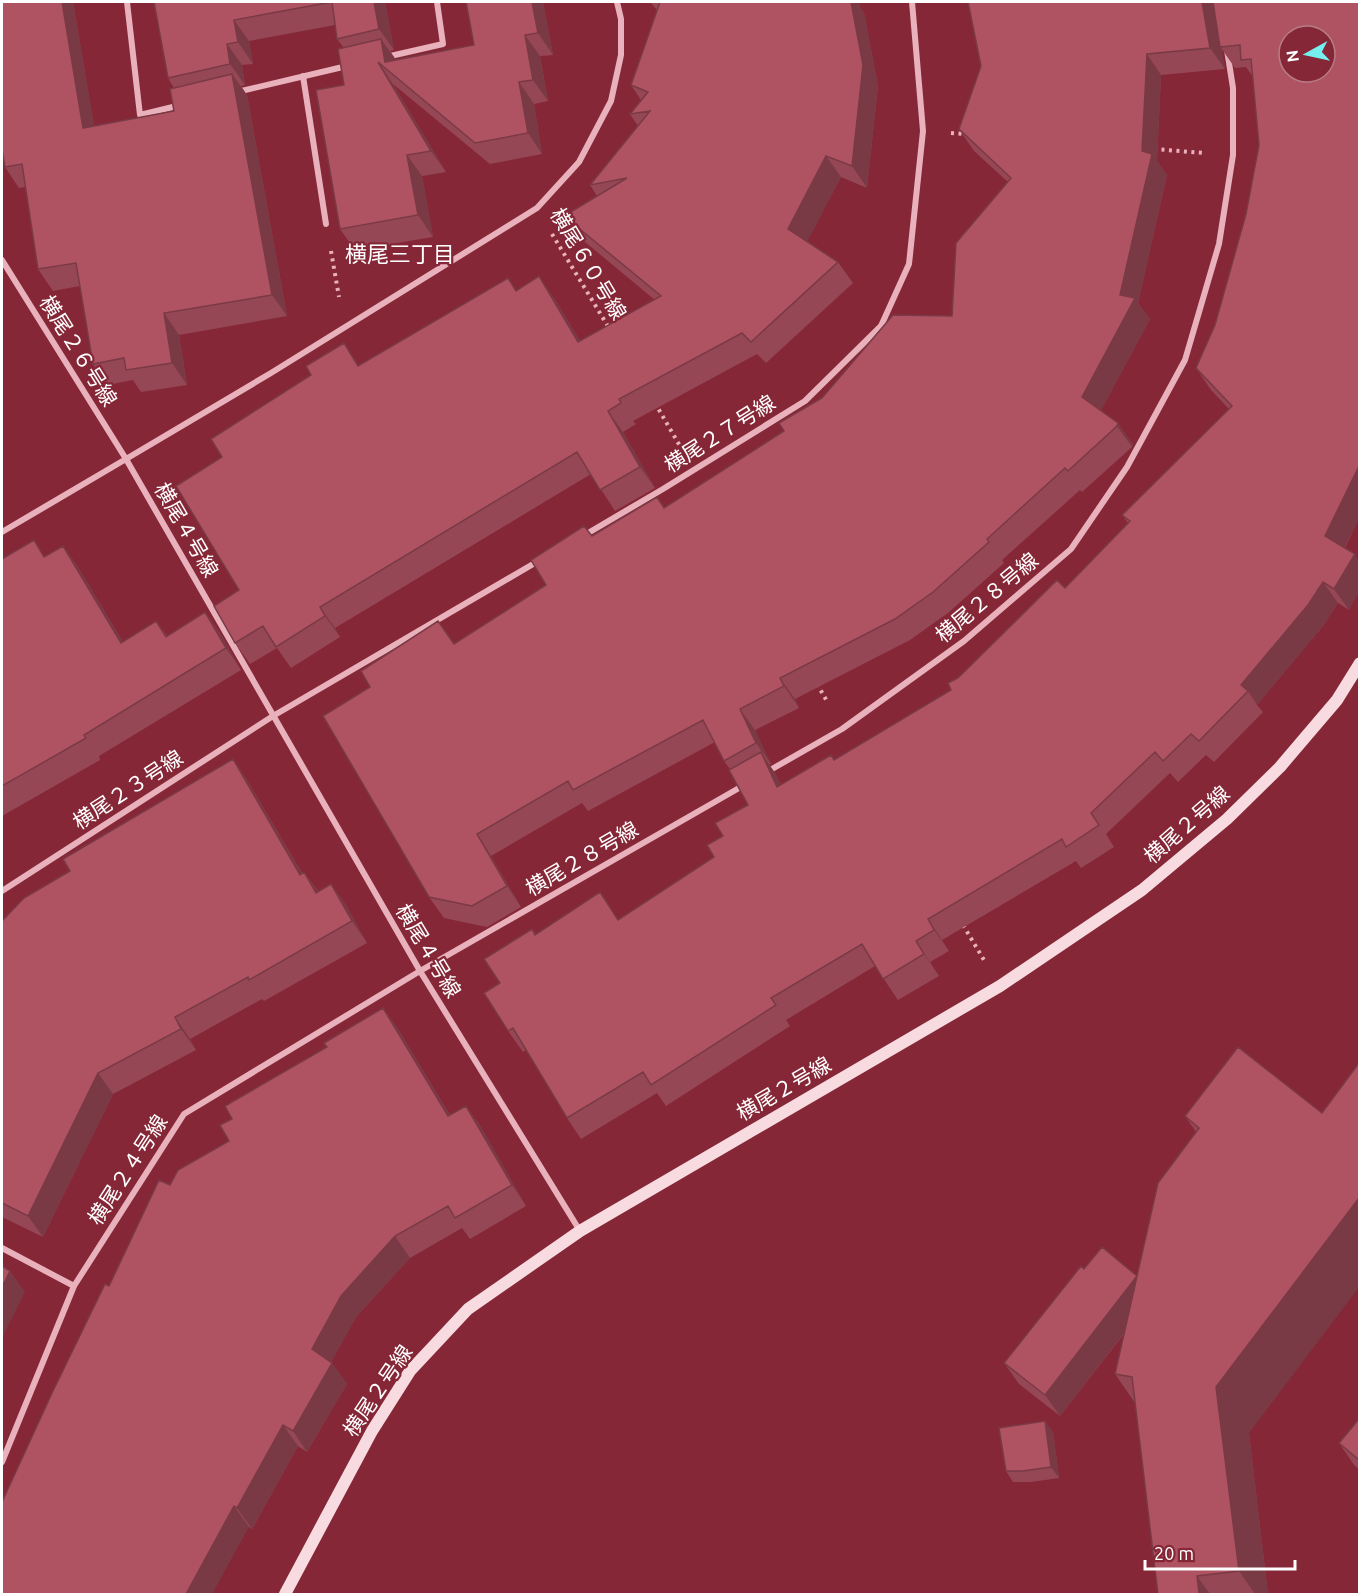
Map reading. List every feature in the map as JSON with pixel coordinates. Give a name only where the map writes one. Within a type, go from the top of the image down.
[{"type":"street","points":[[127,2],[140,115],[187,104]]},
{"type":"street","points":[[373,60],[443,44],[437,2]]},
{"type":"street","points":[[2,532],[271,373],[537,207],[579,162],[611,101],[621,55],[621,20],[617,2]]},
{"type":"street","name":"横尾２７号線","points":[[581,537],[806,400],[881,326],[909,264],[923,131],[912,2]]},
{"type":"street","name":"横尾２８号線","points":[[760,776],[842,729],[964,641],[1071,549],[1100,510],[1127,467],[1185,360],[1219,244],[1233,155],[1233,88],[1226,45]]},
{"type":"street","points":[[233,93],[350,66]]},
{"type":"street","points":[[303,76],[326,224]]},
{"type":"street","name":"横尾２６号線","points":[[2,260],[126,459]]},
{"type":"street","name":"横尾４号線","points":[[126,459],[420,971],[580,1231]]},
{"type":"street","points":[[273,716],[550,555]]},
{"type":"street","name":"横尾２号線","points":[[285,1594],[372,1431],[410,1371],[468,1309],[580,1231],[1000,986],[1142,890],[1227,819],[1280,767],[1337,700],[1359,663]]},
{"type":"street","name":"横尾２３号線","points":[[2,891],[273,716]]},
{"type":"street","name":"横尾２８号線","points":[[420,971],[750,782]]},
{"type":"street","name":"横尾２４号線","points":[[2,1462],[74,1286],[184,1114],[420,971]]},
{"type":"street","points":[[2,1248],[74,1286]]},
{"type":"path","points":[[923,131],[971,135]]},
{"type":"path","points":[[1149,149],[1233,155]]},
{"type":"path","name":"横尾６０号線","points":[[537,207],[610,328]]},
{"type":"path","points":[[326,224],[344,326]]},
{"type":"path","points":[[652,399],[695,469]]},
{"type":"path","points":[[813,677],[842,729]]},
{"type":"path","points":[[957,916],[1000,986]]},
{"type":"building","points":[[2,2],[62,2],[83,128],[174,111],[170,89],[232,74],[272,295],[164,313],[172,363],[126,370],[124,358],[93,364],[76,263],[38,269],[22,164],[5,167],[2,150]]},
{"type":"building","points":[[154,2],[332,2],[234,20],[238,42],[227,44],[230,64],[168,78]]},
{"type":"building","points":[[332,2],[374,2],[379,29],[337,39]]},
{"type":"building","points":[[466,2],[532,2],[538,33],[525,35],[533,80],[519,82],[528,133],[475,143],[378,62],[431,151],[407,155],[418,215],[340,229],[316,90],[344,85],[338,49],[381,39],[385,62],[474,45]]},
{"type":"building","points":[[660,2],[851,2],[863,65],[852,166],[826,156],[788,229],[838,262],[751,342],[742,333],[619,399],[621,403],[608,411],[640,467],[600,490],[577,452],[320,607],[325,616],[276,647],[263,626],[235,643],[214,606],[239,590],[176,486],[222,457],[211,439],[311,375],[306,366],[344,343],[358,366],[508,278],[516,291],[539,276],[578,342],[661,296],[564,216],[627,178],[590,185],[650,111],[630,114],[648,92],[631,85]]},
{"type":"building","points":[[968,2],[1202,2],[1210,48],[1147,54],[1142,151],[1152,154],[1120,295],[1135,298],[1082,397],[1118,423],[1117,426],[1068,471],[1065,468],[987,539],[989,542],[933,592],[895,619],[780,678],[784,686],[740,709],[756,743],[724,761],[703,720],[573,790],[568,781],[477,834],[507,886],[472,906],[429,897],[323,716],[370,687],[361,671],[438,621],[454,644],[546,585],[531,560],[584,526],[592,536],[657,497],[664,508],[784,431],[779,423],[822,398],[893,315],[952,316],[956,243],[1011,178],[959,129],[981,66]]},
{"type":"building","points":[[1213,2],[1359,2],[1359,466],[1325,536],[1355,554],[1334,589],[1323,582],[1308,605],[1241,685],[1248,691],[1199,741],[1191,734],[1163,761],[1155,752],[1091,813],[1099,825],[1066,847],[1062,839],[928,919],[934,930],[916,941],[924,954],[883,979],[862,944],[771,998],[776,1005],[651,1085],[643,1072],[567,1118],[513,1028],[508,1031],[484,993],[500,983],[484,959],[532,929],[535,935],[600,892],[618,920],[714,857],[707,845],[723,836],[715,823],[748,805],[729,770],[761,752],[777,787],[831,755],[834,760],[951,690],[948,683],[958,678],[1057,580],[1065,588],[1130,521],[1122,515],[1232,406],[1196,368],[1215,325],[1246,214],[1259,145],[1251,59],[1241,60],[1240,45],[1220,47]]},
{"type":"building","points":[[34,540],[44,557],[63,546],[121,643],[156,621],[166,637],[205,612],[226,648],[84,735],[86,738],[2,786],[2,559]]},
{"type":"building","points":[[233,759],[300,875],[304,872],[316,893],[331,884],[352,921],[249,980],[248,977],[175,1017],[181,1029],[98,1073],[28,1216],[2,1203],[2,921],[24,898],[70,871],[63,859]]},
{"type":"building","points":[[383,1008],[448,1116],[466,1106],[512,1185],[455,1218],[448,1206],[395,1236],[341,1296],[312,1349],[332,1363],[293,1431],[283,1425],[237,1508],[234,1506],[186,1594],[2,1594],[2,1502],[105,1284],[109,1286],[159,1180],[170,1185],[178,1170],[229,1141],[220,1125],[232,1119],[225,1106],[327,1047],[324,1043]]},
{"type":"building","points":[[1238,1047],[1322,1113],[1359,1063],[1359,1198],[1216,1387],[1239,1571],[1197,1576],[1199,1594],[1158,1594],[1132,1377],[1115,1374],[1158,1183],[1199,1128],[1185,1116]]},
{"type":"building","points":[[1102,1247],[1137,1276],[1045,1395],[1004,1363],[1081,1266],[1084,1269]]},
{"type":"building","points":[[2,1266],[10,1271],[2,1287]]},
{"type":"building","points":[[1359,1419],[1359,1460],[1339,1443]]},
{"type":"building","points":[[1045,1421],[1051,1467],[1006,1471],[999,1428]]},
{"type":"district","name":"横尾三丁目","points":[[400,254]]}]
